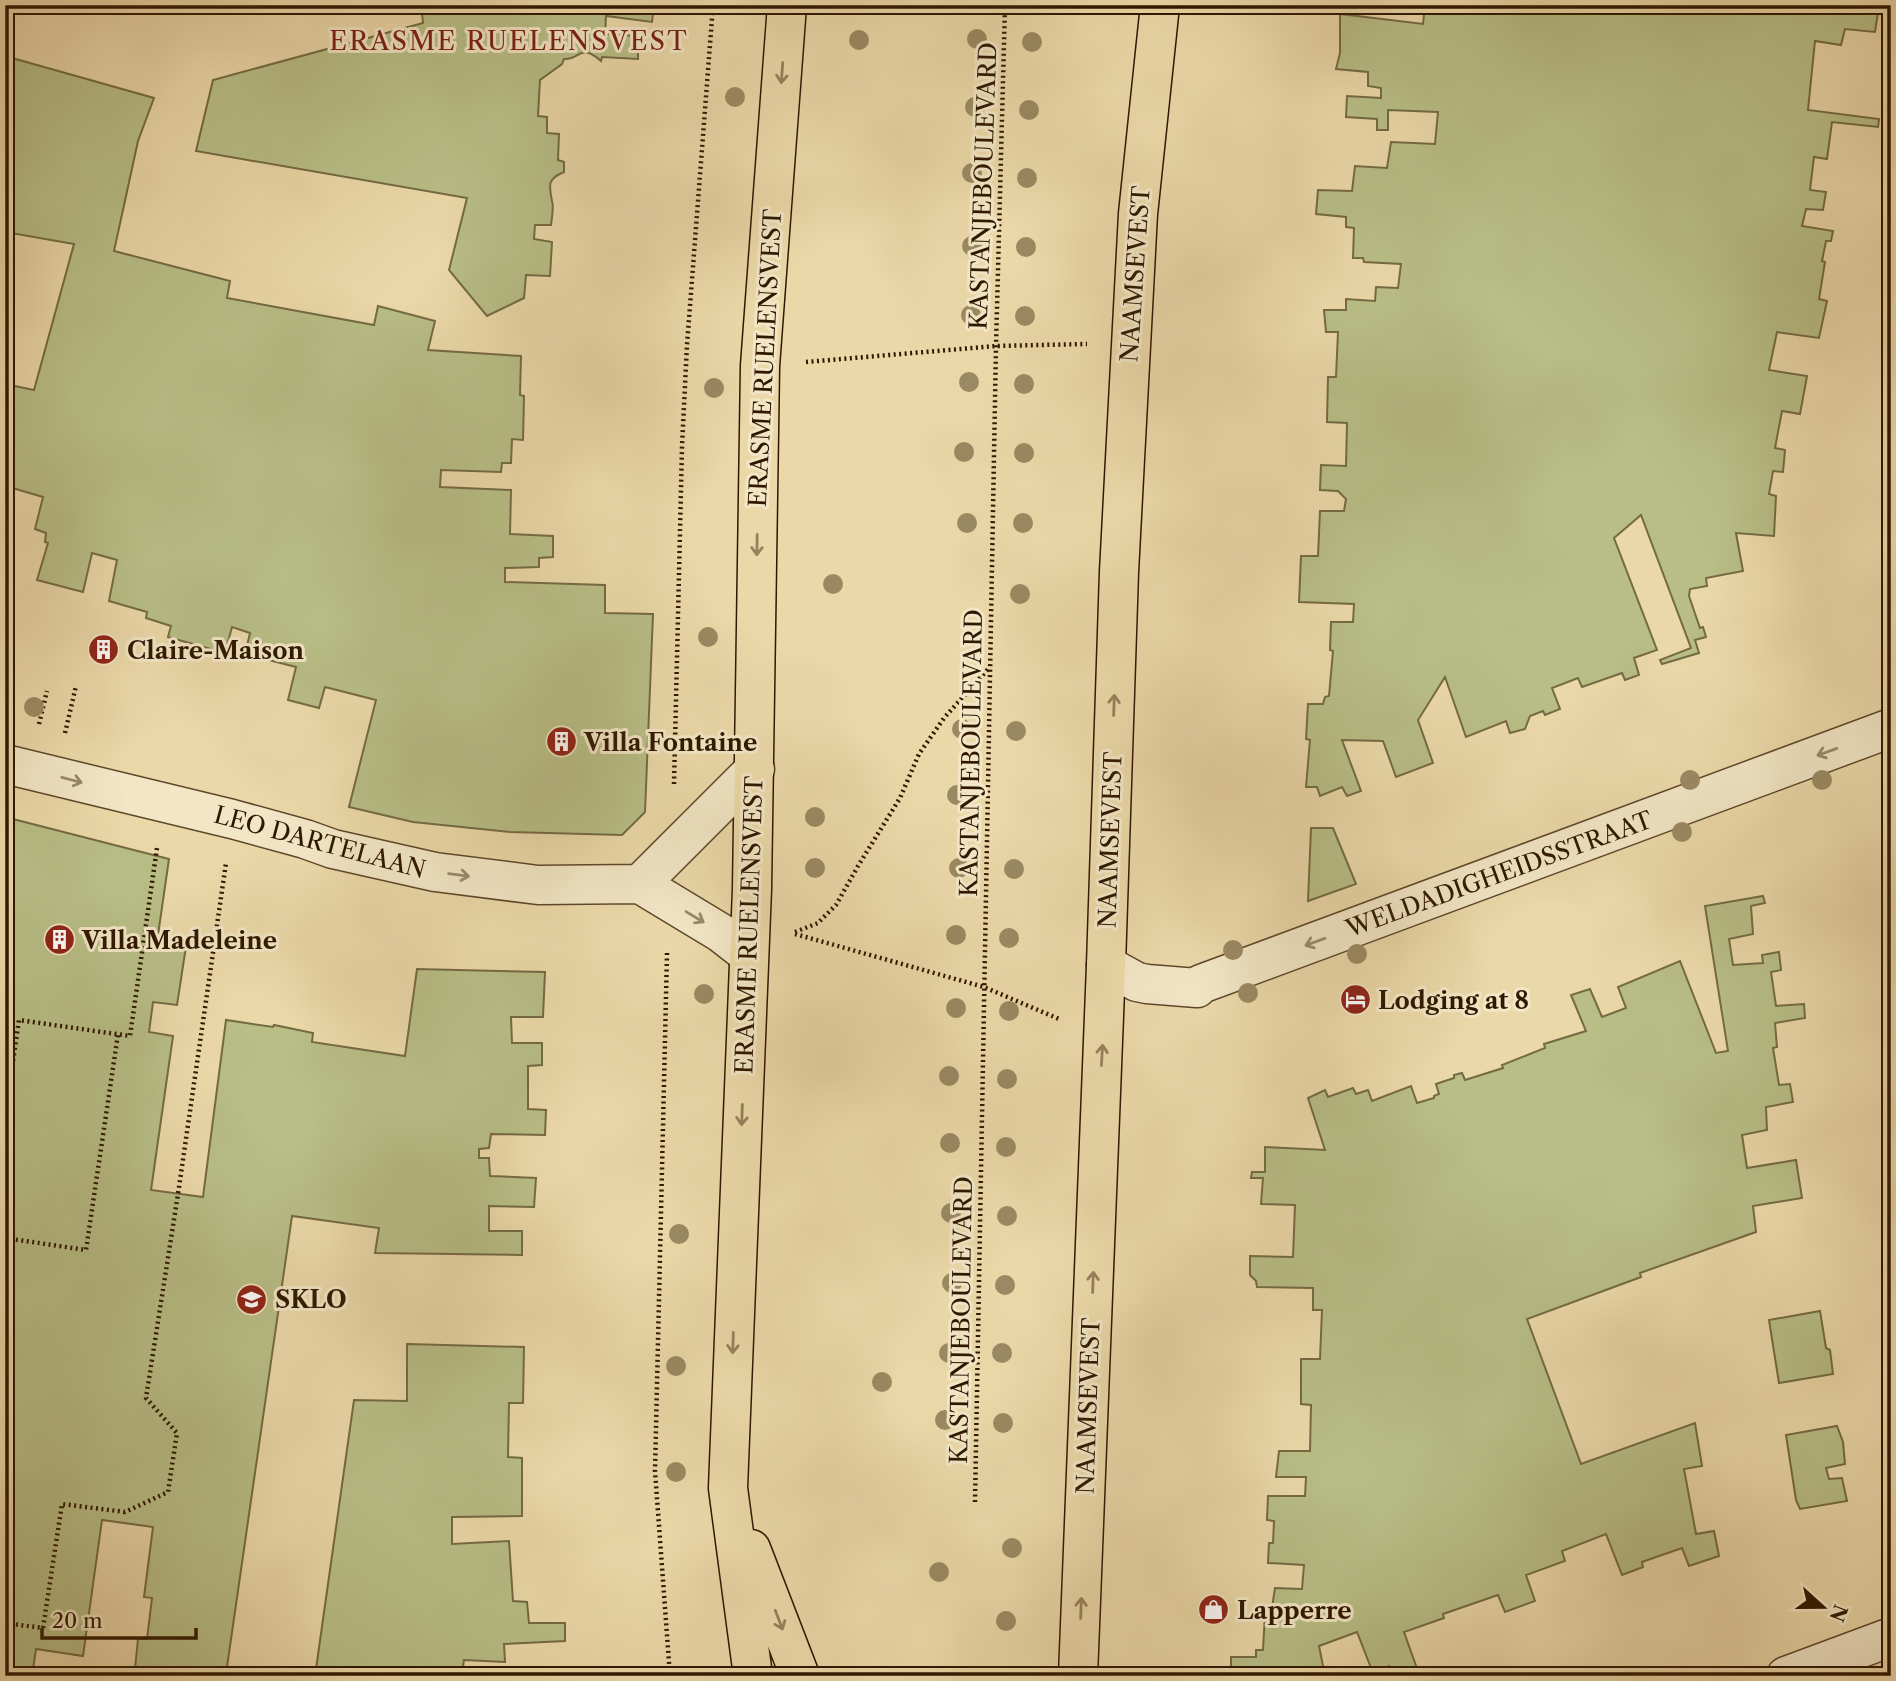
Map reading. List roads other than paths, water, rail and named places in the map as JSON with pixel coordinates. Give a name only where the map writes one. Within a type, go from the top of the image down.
[{"type":"main road","name":"ERASME RUELENSVEST","points":[[753,1676],[728,1488],[754,769],[760,366],[787,5]]},
{"type":"main road","name":"NAAMSEVEST","points":[[1078,1676],[1119,572],[1138,214],[1160,5]]},
{"type":"main road","points":[[728,1488],[800,1676]]},
{"type":"street","name":"WELDADIGHEIDSSTRAAT","points":[[1106,965],[1137,982],[1197,988],[1201,984],[1891,728]]},
{"type":"street","name":"LEO DARTELAAN","points":[[5,764],[232,819],[333,849],[435,872],[538,884],[655,893]]},
{"type":"street","points":[[748,954],[721,933],[655,893],[672,853],[754,769]]},
{"type":"street","points":[[1786,1676],[1891,1637]]},
{"type":"place","name":"Claire-Maison","points":[[104,650]]},
{"type":"place","name":"Villa Fontaine","points":[[561,742]]},
{"type":"place","name":"Villa Madeleine","points":[[59,940]]},
{"type":"place","name":"Lodging at 8","points":[[1355,1000]]},
{"type":"place","name":"SKLO","points":[[252,1299]]},
{"type":"place","name":"Lapperre","points":[[1214,1610]]},
{"type":"district","name":"ERASME RUELENSVEST","points":[[509,41]]}]
